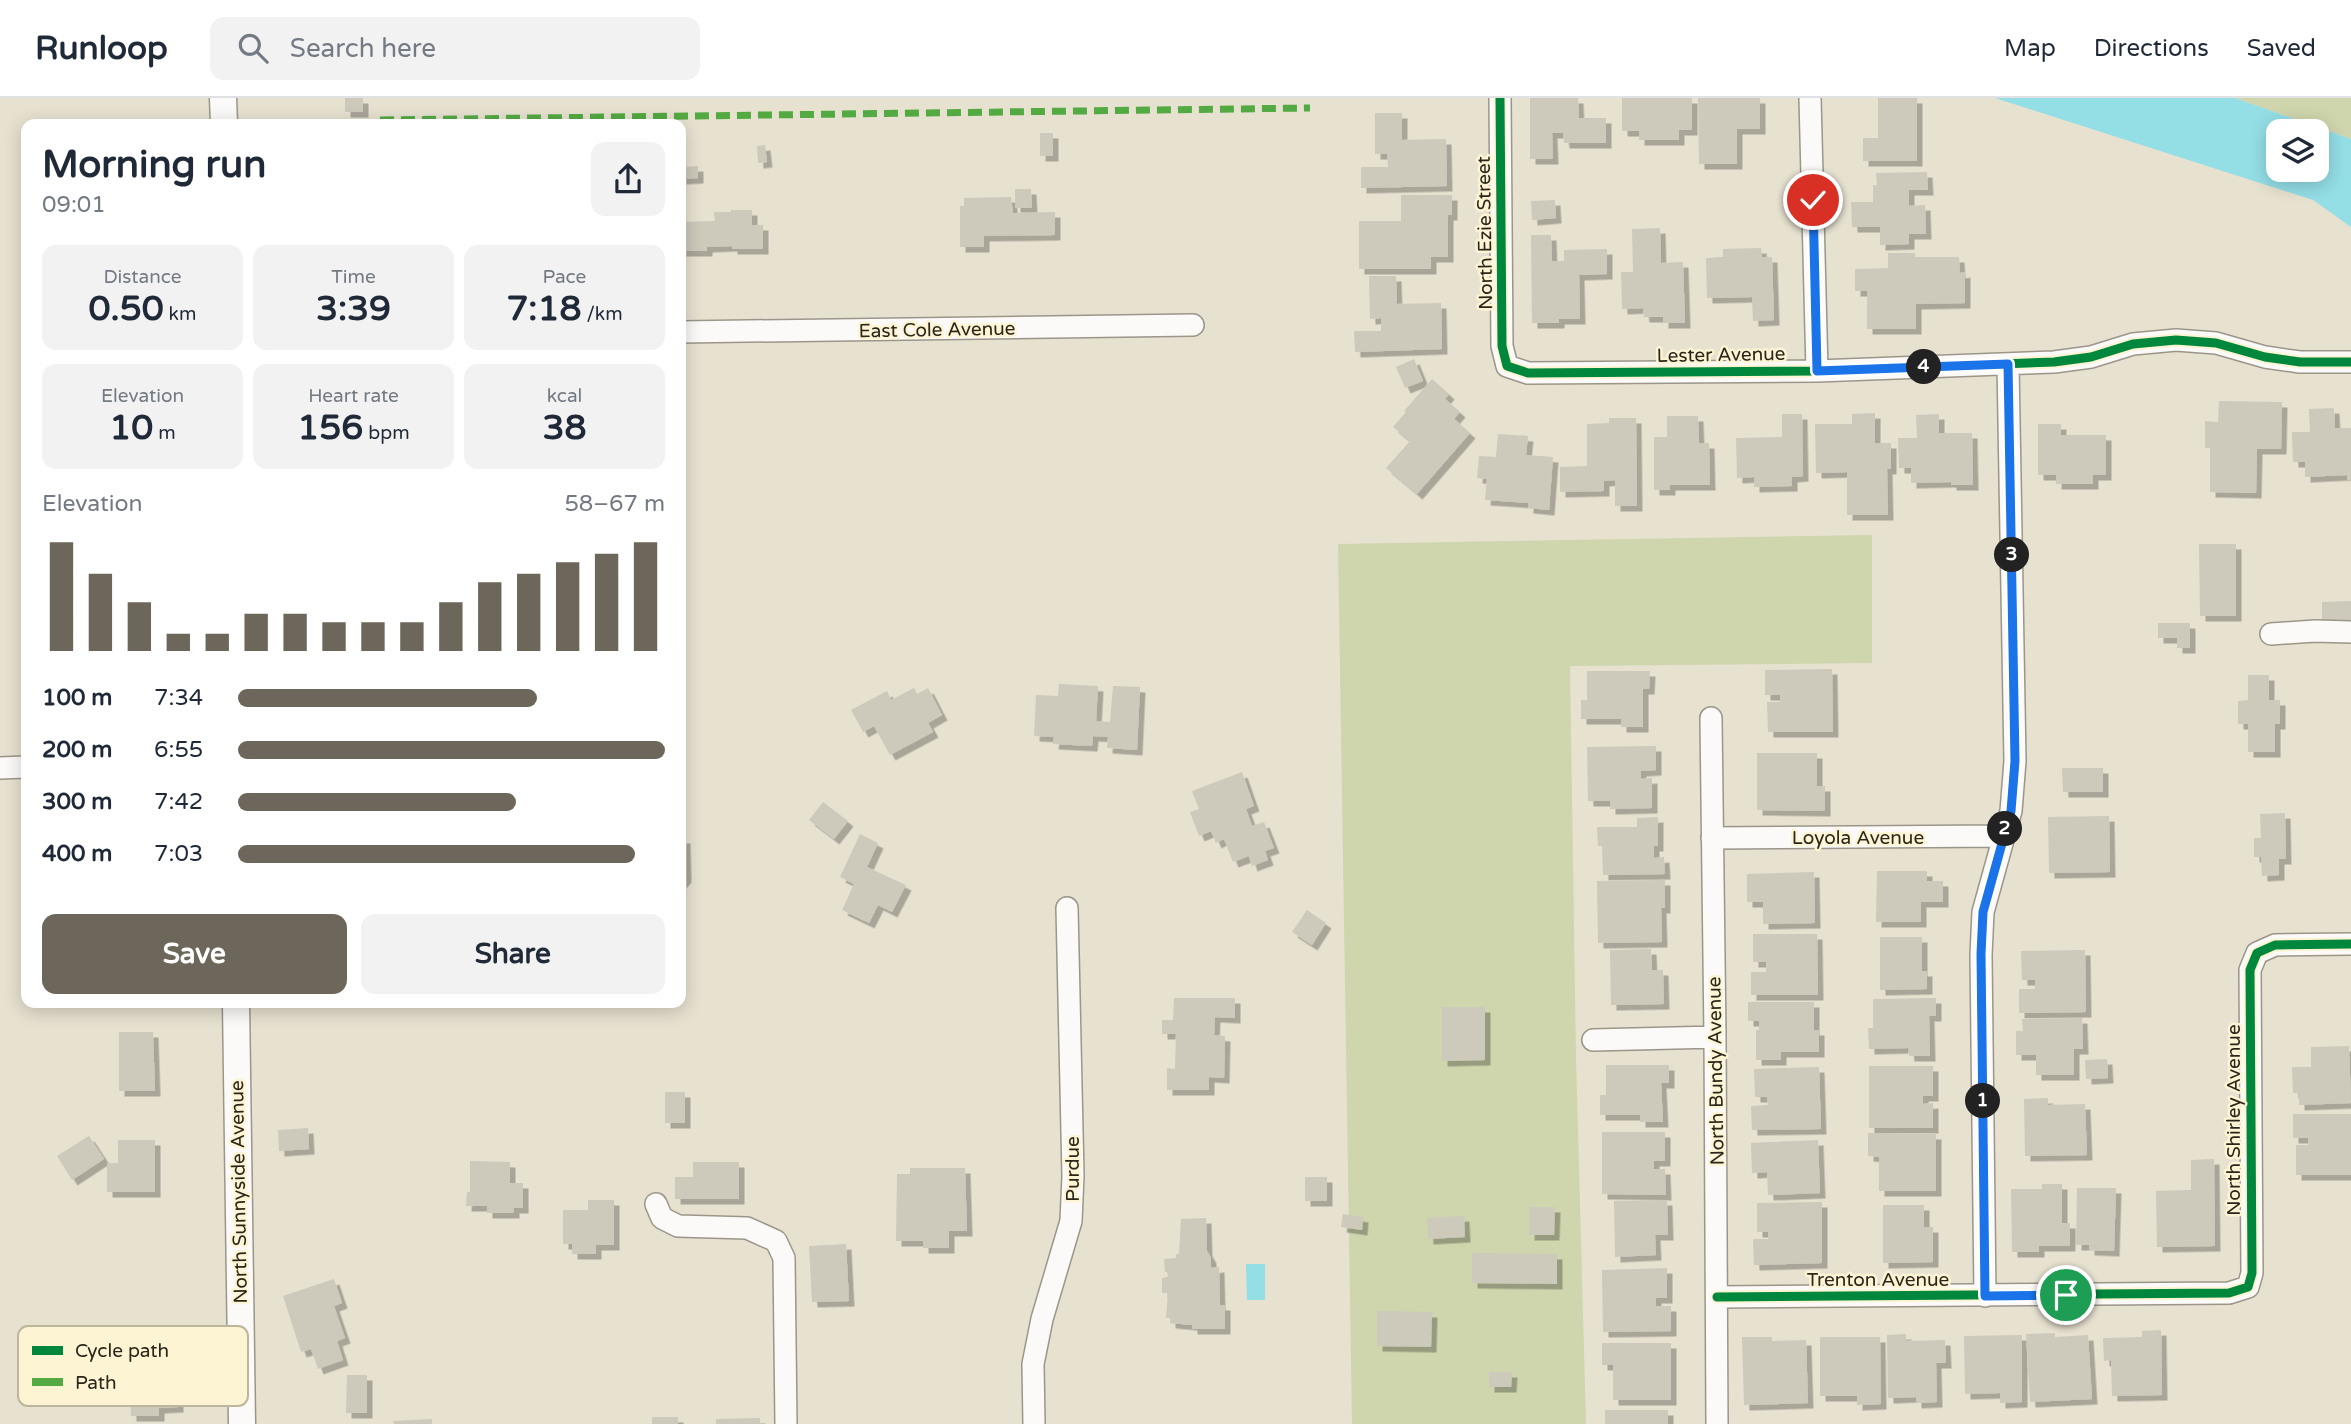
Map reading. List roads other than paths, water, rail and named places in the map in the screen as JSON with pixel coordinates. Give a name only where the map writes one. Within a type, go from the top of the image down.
[{"type":"main road","points":[[223,98],[224,119]]},
{"type":"main road","name":"North Sunnyside Avenue","points":[[236,1008],[241,1326]]},
{"type":"main road","name":"North Sunnyside Avenue","points":[[242,1406],[242,1424]]},
{"type":"street","name":"North Ezie Street","points":[[1500,98],[1502,346],[1507,366]]},
{"type":"street","points":[[1810,98],[1817,371]]},
{"type":"street","name":"East Cole Avenue","points":[[686,332],[1193,325]]},
{"type":"street","name":"Lester Avenue","points":[[1507,366],[1528,373],[1817,371],[2008,364],[2079,359],[2133,344],[2176,340],[2216,343],[2264,357],[2300,362],[2351,362]]},
{"type":"street","points":[[1985,1296],[1981,954],[1983,912],[2011,811],[2015,761],[2008,364]]},
{"type":"street","points":[[2271,634],[2351,632]]},
{"type":"street","name":"North Bundy Avenue","points":[[1711,718],[1717,1424]]},
{"type":"street","points":[[0,768],[21,767]]},
{"type":"street","name":"Loyola Avenue","points":[[1712,838],[2003,836]]},
{"type":"street","name":"Purdue","points":[[1034,1424],[1033,1364],[1042,1319],[1071,1221],[1073,1176],[1067,908]]},
{"type":"street","name":"North Shirley Avenue","points":[[2248,1287],[2252,1273],[2250,970],[2257,953],[2275,945],[2351,944]]},
{"type":"street","points":[[1593,1040],[1715,1037]]},
{"type":"street","points":[[656,1204],[662,1218],[678,1226],[747,1228],[776,1241],[784,1258],[786,1424]]},
{"type":"street","name":"Trenton Avenue","points":[[1717,1297],[2228,1293],[2248,1287]]},
{"type":"water","points":[[1995,98],[2235,98],[2294,119],[2266,119],[2266,182],[2329,182],[2329,131],[2351,139],[2351,227],[2313,200]]},
{"type":"water","points":[[1246,1264],[1265,1264],[1265,1300],[1247,1300]]}]
